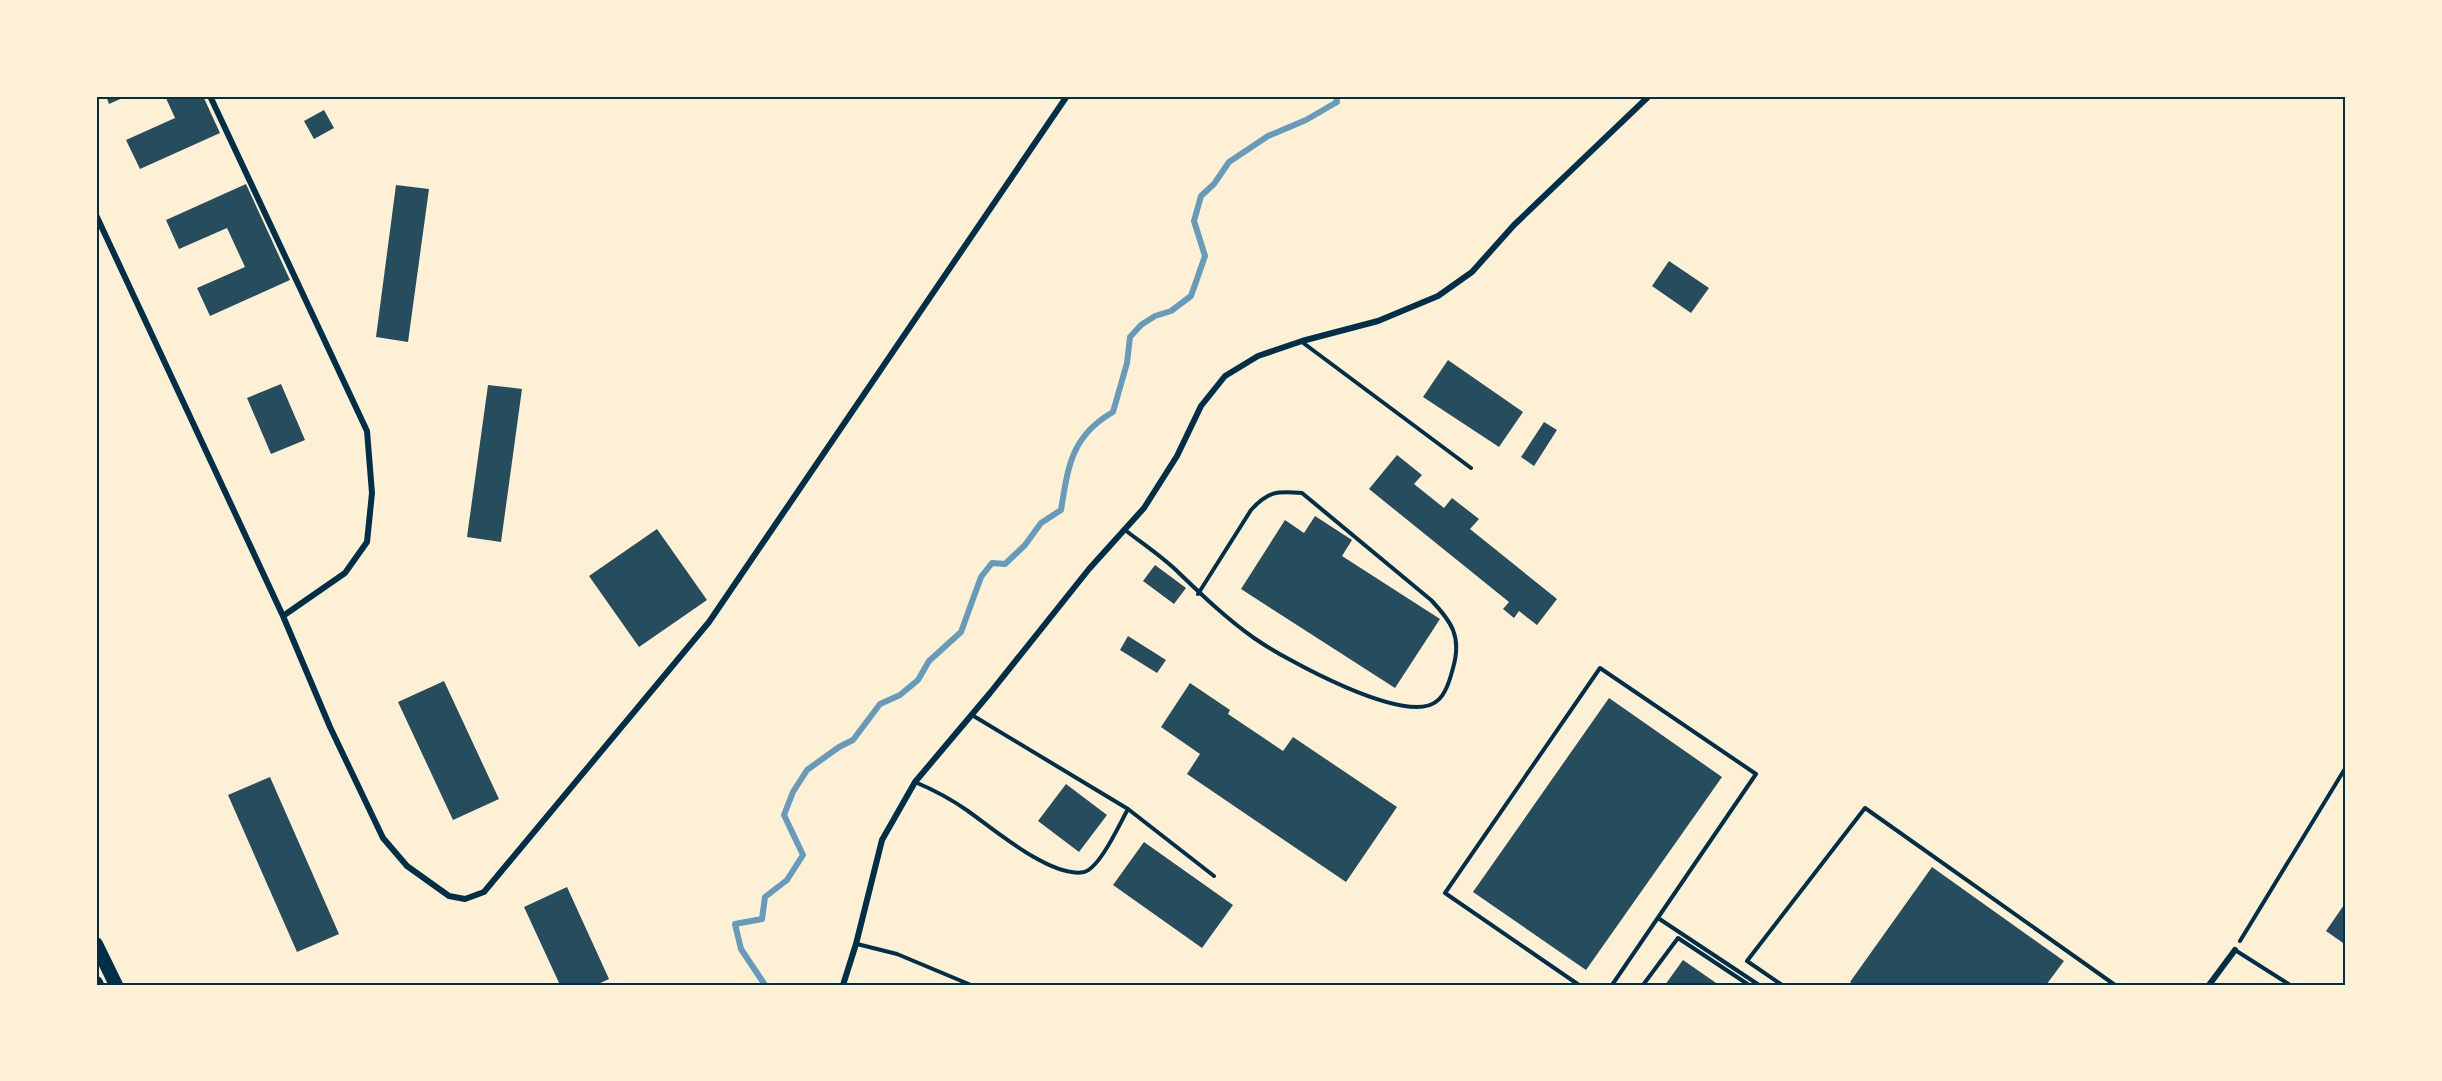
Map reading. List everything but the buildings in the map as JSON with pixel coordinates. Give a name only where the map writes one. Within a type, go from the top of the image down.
[{"type":"main road","points":[[96,944],[116,985]]},
{"type":"street","points":[[210,96],[367,431],[372,493],[367,542],[345,573],[283,616]]},
{"type":"street","points":[[96,215],[283,616],[330,727],[383,838],[407,866],[449,896],[465,899],[484,892],[709,622],[1067,96]]},
{"type":"street","points":[[843,985],[856,944],[882,840],[915,782],[1089,569],[1144,508],[1177,456],[1201,406],[1225,376],[1257,356],[1302,341],[1378,321],[1438,296],[1472,272],[1514,225],[1649,96]]},
{"type":"street","points":[[2209,985],[2235,950]]},
{"type":"lane","points":[[1302,341],[1472,468]]},
{"type":"lane","points":[[1125,530],[1178,572],[1198,594],[1256,639],[1374,700],[1401,707],[1422,708],[1437,701],[1445,690],[1454,666],[1457,638],[1447,617],[1431,600],[1302,493],[1278,491],[1262,498],[1251,510],[1198,594]]},
{"type":"lane","points":[[1580,985],[1445,893],[1600,668],[1756,774],[1612,985]]},
{"type":"lane","points":[[971,715],[1128,809],[1214,876]]},
{"type":"lane","points":[[915,782],[934,790],[967,810],[1000,836],[1034,858],[1055,867],[1083,872],[1094,866],[1128,809]]},
{"type":"lane","points":[[1782,985],[1747,961],[1865,808],[2115,985]]},
{"type":"lane","points":[[1658,918],[1759,985]]},
{"type":"lane","points":[[1643,985],[1678,938],[1749,985]]},
{"type":"lane","points":[[856,944],[897,954],[971,985]]},
{"type":"lane","points":[[2235,950],[2290,985]]},
{"type":"path","points":[[2235,950],[2346,767]]},
{"type":"waterway","points":[[765,985],[741,949],[735,924],[762,919],[765,897],[787,880],[803,855],[784,815],[793,792],[807,770],[853,740],[880,704],[900,695],[918,680],[929,661],[961,632],[981,577],[992,563],[1005,564],[1025,545],[1041,523],[1061,510],[1069,466],[1080,442],[1088,431],[1113,412],[1127,363],[1130,337],[1141,325],[1155,316],[1171,311],[1191,296],[1205,256],[1194,221],[1201,196],[1214,184],[1229,162],[1268,136],[1306,120],[1337,102],[1336,96]]}]
